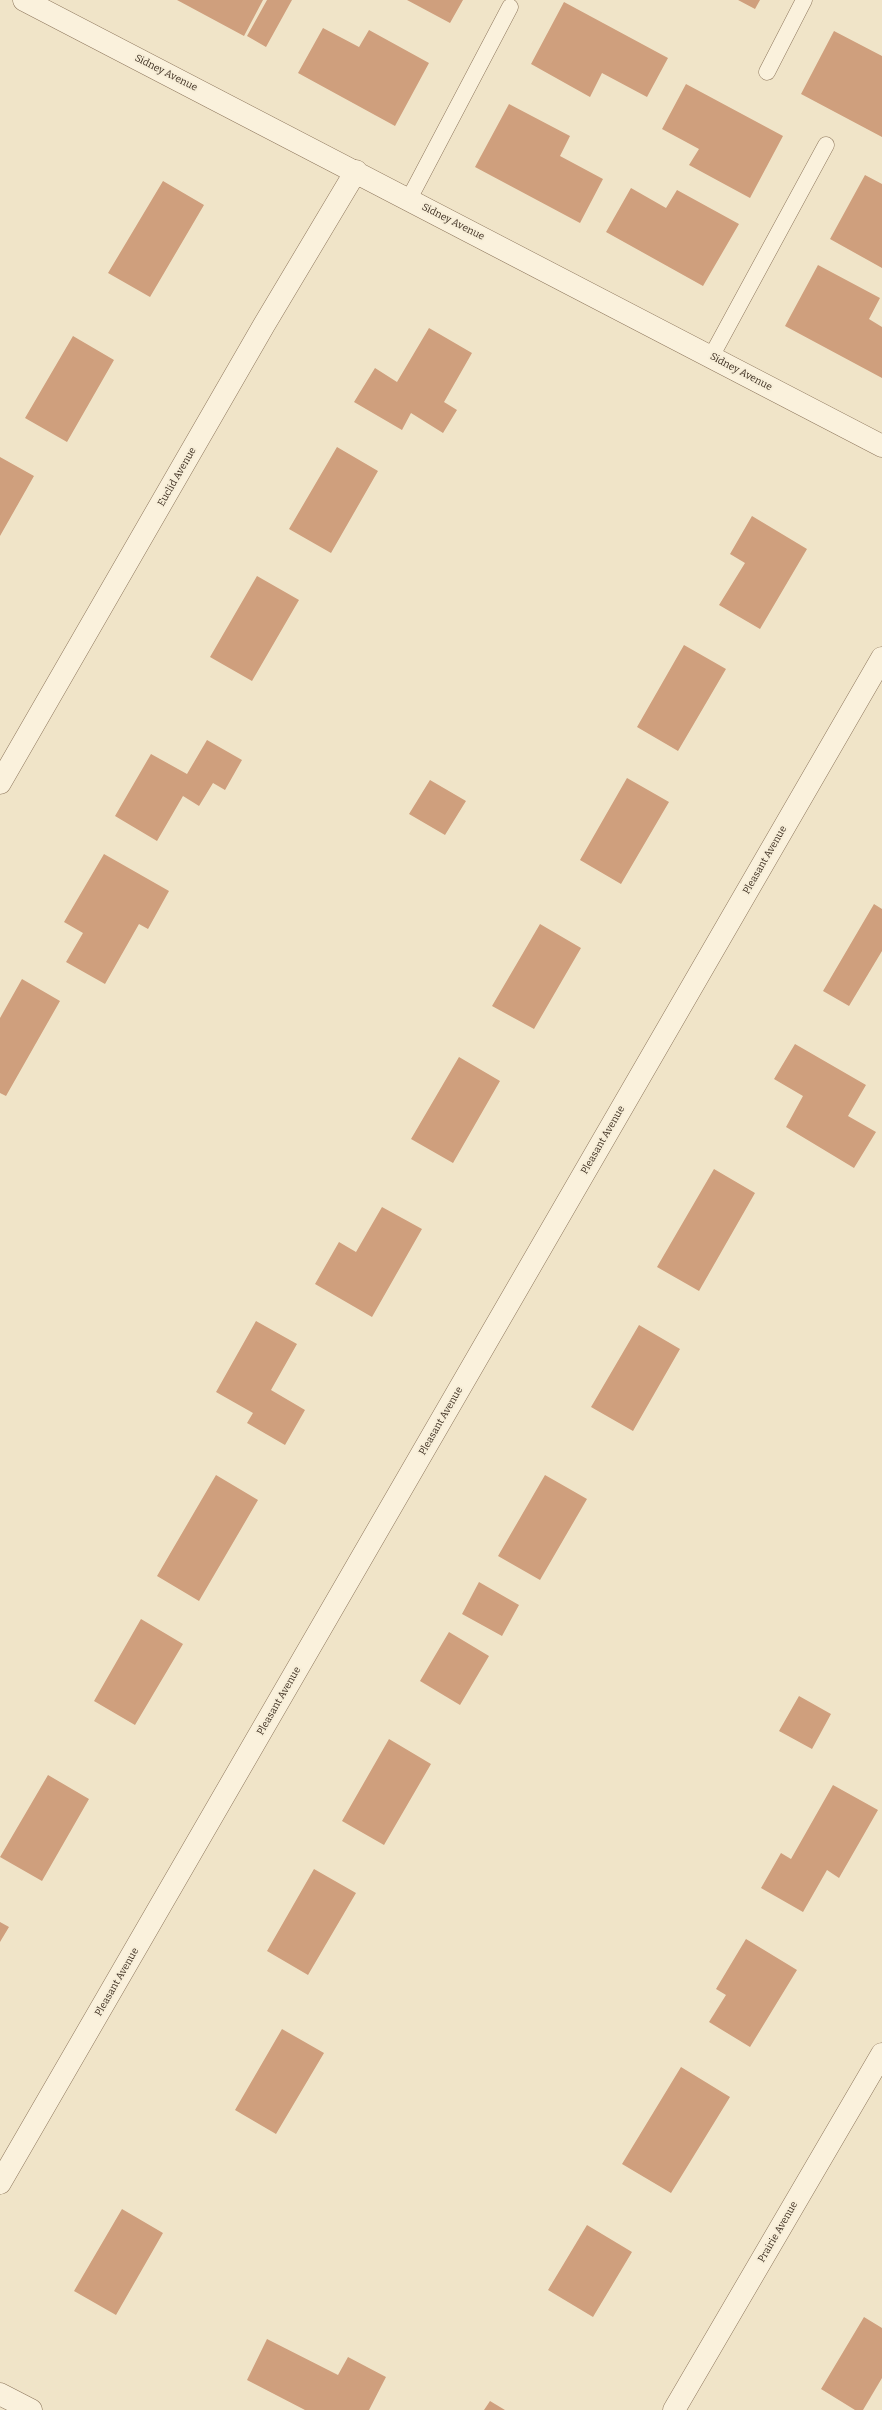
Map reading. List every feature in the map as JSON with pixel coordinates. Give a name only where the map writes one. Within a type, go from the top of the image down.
[{"type":"street","name":"Sidney Avenue","points":[[24,0],[410,199],[882,446]]},
{"type":"street","name":"Euclid Avenue","points":[[0,783],[260,332],[356,171]]},
{"type":"street","name":"Pleasant Avenue","points":[[0,2183],[882,658]]},
{"type":"street","name":"Prairie Avenue","points":[[674,2410],[882,2054]]},
{"type":"street","points":[[0,2394],[31,2410]]},
{"type":"lane","points":[[767,72],[804,0]]},
{"type":"lane","points":[[410,199],[510,7]]},
{"type":"lane","points":[[711,357],[826,145]]},
{"type":"building","points":[[177,0],[263,0],[244,36]]},
{"type":"building","points":[[267,0],[292,0],[266,47],[247,36]]},
{"type":"building","points":[[407,0],[463,0],[450,23]]},
{"type":"building","points":[[738,0],[760,0],[755,9]]},
{"type":"building","points":[[564,2],[668,58],[647,97],[602,73],[590,97],[531,64]]},
{"type":"building","points":[[323,28],[359,47],[369,30],[429,63],[395,126],[298,73]]},
{"type":"building","points":[[834,31],[882,56],[882,137],[801,94]]},
{"type":"building","points":[[686,84],[783,136],[750,198],[689,165],[699,149],[662,129]]},
{"type":"building","points":[[509,104],[570,136],[560,156],[603,179],[580,223],[475,167]]},
{"type":"building","points":[[865,175],[882,184],[882,268],[830,239]]},
{"type":"building","points":[[163,181],[204,205],[150,297],[108,273]]},
{"type":"building","points":[[631,188],[666,208],[677,190],[739,224],[703,286],[606,232]]},
{"type":"building","points":[[818,265],[880,298],[869,319],[882,327],[882,378],[785,326]]},
{"type":"building","points":[[429,328],[472,353],[444,402],[457,410],[443,433],[411,413],[402,430],[354,402],[375,368],[397,382]]},
{"type":"building","points":[[73,336],[114,360],[67,442],[25,418]]},
{"type":"building","points":[[337,447],[378,471],[331,553],[289,529]]},
{"type":"building","points":[[0,457],[34,476],[0,536]]},
{"type":"building","points":[[752,516],[807,549],[760,629],[719,605],[745,563],[730,554]]},
{"type":"building","points":[[257,576],[299,600],[252,681],[210,657]]},
{"type":"building","points":[[684,645],[726,669],[678,751],[637,727]]},
{"type":"building","points":[[207,740],[242,760],[225,790],[213,783],[199,806],[183,796],[157,841],[115,816],[151,754],[187,774]]},
{"type":"building","points":[[627,778],[669,802],[621,884],[580,860]]},
{"type":"building","points":[[430,780],[466,801],[445,835],[409,814]]},
{"type":"building","points":[[104,854],[169,891],[148,929],[139,924],[105,984],[66,962],[83,933],[64,922]]},
{"type":"building","points":[[874,904],[882,909],[882,951],[849,1006],[823,991]]},
{"type":"building","points":[[540,924],[581,948],[534,1029],[492,1006]]},
{"type":"building","points":[[22,979],[60,1001],[6,1096],[0,1093],[0,1018]]},
{"type":"building","points":[[795,1044],[866,1085],[848,1116],[876,1132],[854,1168],[786,1127],[803,1096],[774,1079]]},
{"type":"building","points":[[459,1057],[500,1081],[453,1163],[411,1139]]},
{"type":"building","points":[[714,1169],[755,1193],[699,1291],[657,1267]]},
{"type":"building","points":[[382,1207],[422,1229],[372,1317],[315,1284],[339,1242],[356,1252]]},
{"type":"building","points":[[256,1321],[297,1344],[271,1390],[305,1410],[285,1445],[247,1423],[253,1413],[216,1392]]},
{"type":"building","points":[[639,1325],[680,1349],[633,1431],[591,1407]]},
{"type":"building","points":[[216,1475],[258,1500],[199,1601],[157,1576]]},
{"type":"building","points":[[545,1475],[587,1499],[540,1580],[498,1556]]},
{"type":"building","points":[[479,1582],[519,1605],[502,1636],[462,1614]]},
{"type":"building","points":[[141,1619],[183,1644],[135,1725],[94,1701]]},
{"type":"building","points":[[449,1632],[489,1656],[460,1705],[420,1681]]},
{"type":"building","points":[[799,1696],[831,1714],[812,1749],[779,1731]]},
{"type":"building","points":[[389,1739],[431,1764],[384,1845],[342,1821]]},
{"type":"building","points":[[48,1775],[89,1799],[42,1881],[0,1857]]},
{"type":"building","points":[[833,1785],[878,1810],[839,1878],[827,1870],[803,1912],[761,1888],[781,1853],[791,1859]]},
{"type":"building","points":[[314,1869],[356,1893],[308,1975],[267,1951]]},
{"type":"building","points":[[0,1922],[9,1927],[0,1942]]},
{"type":"building","points":[[746,1939],[797,1970],[750,2047],[709,2022],[726,1995],[716,1989]]},
{"type":"building","points":[[282,2029],[324,2053],[276,2134],[235,2110]]},
{"type":"building","points":[[681,2067],[730,2097],[671,2193],[622,2164]]},
{"type":"building","points":[[122,2209],[163,2233],[116,2315],[74,2291]]},
{"type":"building","points":[[587,2225],[632,2252],[593,2317],[548,2290]]},
{"type":"building","points":[[864,2317],[882,2328],[882,2378],[863,2410],[855,2410],[821,2389]]},
{"type":"building","points":[[267,2339],[338,2375],[348,2357],[386,2377],[369,2410],[305,2410],[247,2380]]},
{"type":"building","points":[[490,2401],[505,2410],[484,2410]]}]
